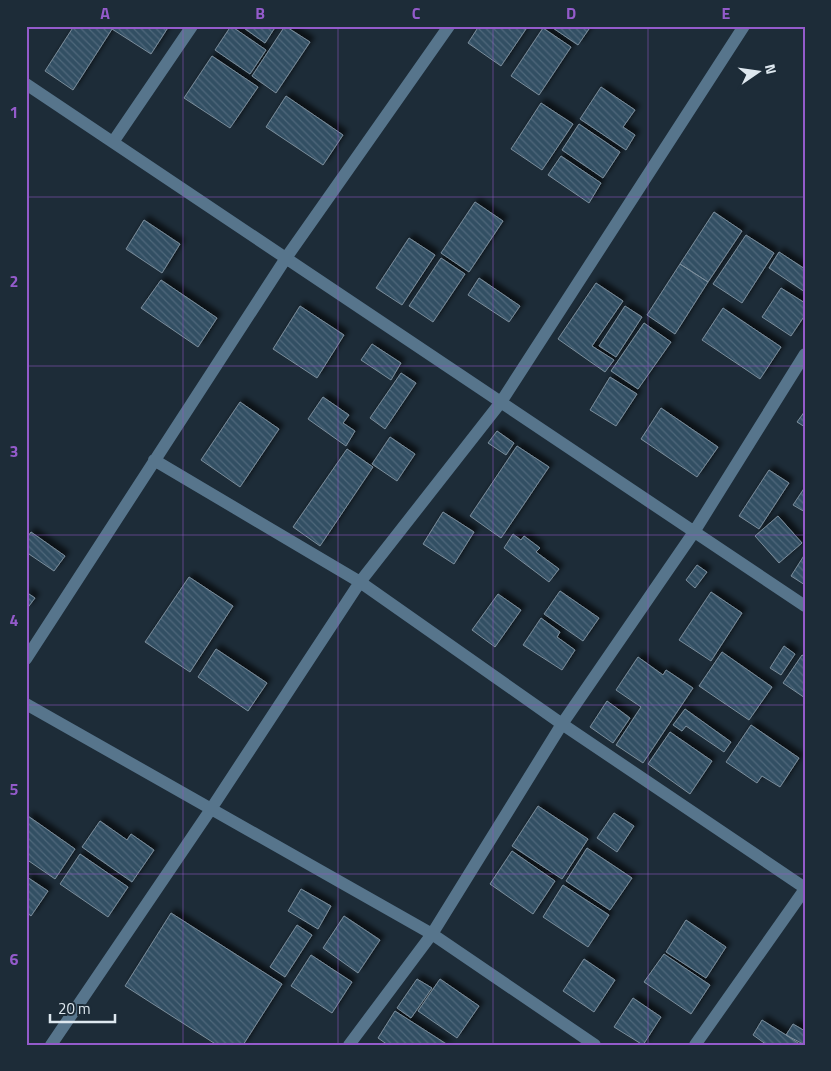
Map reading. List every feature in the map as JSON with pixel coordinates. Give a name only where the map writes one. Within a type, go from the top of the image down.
[{"type":"street","points":[[113,142],[192,26]]},
{"type":"street","points":[[26,659],[286,258],[449,26]]},
{"type":"street","points":[[51,1045],[211,809],[360,582],[501,402],[744,26]]},
{"type":"street","points":[[26,84],[805,606]]},
{"type":"street","points":[[349,1045],[432,934],[562,724],[694,532],[805,354]]},
{"type":"street","points":[[154,460],[360,582],[562,724],[805,888],[695,1045]]},
{"type":"street","points":[[26,704],[432,934],[595,1045]]},
{"type":"building","points":[[74,26],[114,26],[73,90],[45,71]]},
{"type":"building","points":[[114,26],[169,26],[151,54],[112,29]]},
{"type":"building","points":[[231,26],[266,50],[250,74],[215,50]]},
{"type":"building","points":[[241,26],[276,26],[265,43]]},
{"type":"building","points":[[285,26],[310,42],[276,93],[252,76]]},
{"type":"building","points":[[479,26],[528,26],[501,66],[468,43]]},
{"type":"building","points":[[550,26],[591,26],[578,45]]},
{"type":"building","points":[[543,28],[571,47],[539,95],[511,76]]},
{"type":"building","points":[[212,56],[258,87],[230,128],[184,98]]},
{"type":"building","points":[[601,87],[635,110],[623,127],[635,135],[626,150],[580,119]]},
{"type":"building","points":[[286,96],[343,135],[323,165],[266,127]]},
{"type":"building","points":[[541,103],[573,124],[542,170],[511,149]]},
{"type":"building","points":[[579,124],[620,152],[603,178],[562,150]]},
{"type":"building","points":[[561,156],[601,183],[589,203],[548,175]]},
{"type":"building","points":[[475,202],[503,221],[469,272],[441,253]]},
{"type":"building","points":[[714,212],[742,231],[708,282],[680,264]]},
{"type":"building","points":[[144,220],[180,244],[162,273],[126,249]]},
{"type":"building","points":[[746,235],[774,253],[742,303],[713,284]]},
{"type":"building","points":[[409,238],[435,255],[402,305],[376,288]]},
{"type":"building","points":[[779,252],[805,269],[805,292],[769,268]]},
{"type":"building","points":[[441,258],[465,274],[433,322],[409,306]]},
{"type":"building","points":[[680,264],[708,282],[675,334],[647,315]]},
{"type":"building","points":[[479,278],[520,306],[509,322],[468,295]]},
{"type":"building","points":[[161,280],[217,318],[198,347],[141,308]]},
{"type":"building","points":[[596,283],[623,301],[592,346],[614,360],[605,372],[558,339]]},
{"type":"building","points":[[781,288],[805,303],[805,315],[791,336],[762,317]]},
{"type":"building","points":[[300,306],[344,335],[317,378],[273,349]]},
{"type":"building","points":[[625,306],[642,317],[616,357],[599,346]]},
{"type":"building","points":[[723,308],[781,347],[760,379],[702,340]]},
{"type":"building","points":[[644,323],[671,342],[638,389],[611,371]]},
{"type":"building","points":[[372,344],[401,363],[391,380],[361,360]]},
{"type":"building","points":[[401,373],[416,383],[385,429],[370,418]]},
{"type":"building","points":[[610,377],[637,394],[616,426],[590,410]]},
{"type":"building","points":[[323,397],[349,415],[343,423],[355,431],[346,446],[308,419]]},
{"type":"building","points":[[240,402],[279,429],[240,487],[201,460]]},
{"type":"building","points":[[661,408],[718,447],[697,477],[641,439]]},
{"type":"building","points":[[805,411],[805,427],[797,422]]},
{"type":"building","points":[[497,431],[514,443],[506,455],[488,443]]},
{"type":"building","points":[[390,437],[415,454],[397,481],[372,464]]},
{"type":"building","points":[[517,446],[549,467],[501,538],[470,516]]},
{"type":"building","points":[[347,449],[373,467],[320,546],[293,527]]},
{"type":"building","points":[[769,470],[789,483],[759,529],[739,516]]},
{"type":"building","points":[[805,487],[805,512],[793,505]]},
{"type":"building","points":[[443,512],[474,532],[454,564],[423,544]]},
{"type":"building","points":[[778,516],[802,543],[779,563],[755,536]]},
{"type":"building","points":[[31,532],[65,556],[54,571],[26,552],[26,539]]},
{"type":"building","points":[[513,534],[521,540],[524,536],[540,548],[536,552],[559,569],[549,582],[504,548]]},
{"type":"building","points":[[805,554],[805,585],[791,576]]},
{"type":"building","points":[[697,565],[707,572],[695,588],[686,580]]},
{"type":"building","points":[[189,577],[233,606],[190,672],[145,642]]},
{"type":"building","points":[[560,591],[599,618],[583,641],[544,614]]},
{"type":"building","points":[[26,592],[35,598],[26,610]]},
{"type":"building","points":[[711,592],[742,613],[711,661],[679,640]]},
{"type":"building","points":[[498,594],[521,610],[495,647],[472,630]]},
{"type":"building","points":[[541,618],[560,632],[557,637],[575,650],[562,670],[523,645]]},
{"type":"building","points":[[784,646],[795,654],[781,675],[770,668]]},
{"type":"building","points":[[216,649],[267,683],[248,711],[198,677]]},
{"type":"building","points":[[722,652],[772,687],[749,720],[699,686]]},
{"type":"building","points":[[802,655],[805,657],[805,698],[783,683]]},
{"type":"building","points":[[638,657],[663,675],[666,670],[693,688],[643,763],[616,745],[641,707],[616,690]]},
{"type":"building","points":[[607,701],[630,718],[613,743],[590,727]]},
{"type":"building","points":[[685,709],[731,742],[724,752],[686,726],[682,731],[673,725]]},
{"type":"building","points":[[751,725],[799,758],[780,787],[762,776],[757,783],[726,762]]},
{"type":"building","points":[[670,732],[712,761],[690,794],[648,764]]},
{"type":"building","points":[[538,806],[588,839],[562,879],[512,846]]},
{"type":"building","points":[[614,813],[634,826],[617,852],[597,838]]},
{"type":"building","points":[[28,816],[75,849],[55,879],[26,859]]},
{"type":"building","points":[[100,821],[127,840],[131,834],[154,850],[132,882],[82,847]]},
{"type":"building","points":[[587,848],[632,878],[610,910],[566,881]]},
{"type":"building","points":[[512,851],[555,881],[533,914],[490,884]]},
{"type":"building","points":[[80,854],[128,887],[108,917],[60,884]]},
{"type":"building","points":[[27,877],[48,891],[31,916],[26,912]]},
{"type":"building","points":[[563,885],[609,915],[588,947],[543,917]]},
{"type":"building","points":[[301,889],[331,906],[318,929],[288,911]]},
{"type":"building","points":[[171,913],[282,984],[243,1045],[217,1045],[125,986]]},
{"type":"building","points":[[344,916],[380,940],[358,973],[323,948]]},
{"type":"building","points":[[686,920],[726,947],[706,978],[666,952]]},
{"type":"building","points":[[297,925],[312,935],[285,977],[270,967]]},
{"type":"building","points":[[664,954],[710,985],[691,1014],[644,982]]},
{"type":"building","points":[[311,955],[352,982],[332,1013],[291,986]]},
{"type":"building","points":[[584,959],[615,980],[594,1012],[563,991]]},
{"type":"building","points":[[417,979],[432,988],[411,1018],[397,1008]]},
{"type":"building","points":[[440,979],[479,1006],[457,1038],[418,1011]]},
{"type":"building","points":[[633,998],[661,1017],[643,1045],[614,1027]]},
{"type":"building","points":[[395,1011],[448,1045],[388,1045],[378,1038]]},
{"type":"building","points":[[762,1020],[801,1045],[767,1045],[753,1035]]},
{"type":"building","points":[[793,1024],[805,1031],[805,1045],[786,1035]]}]
